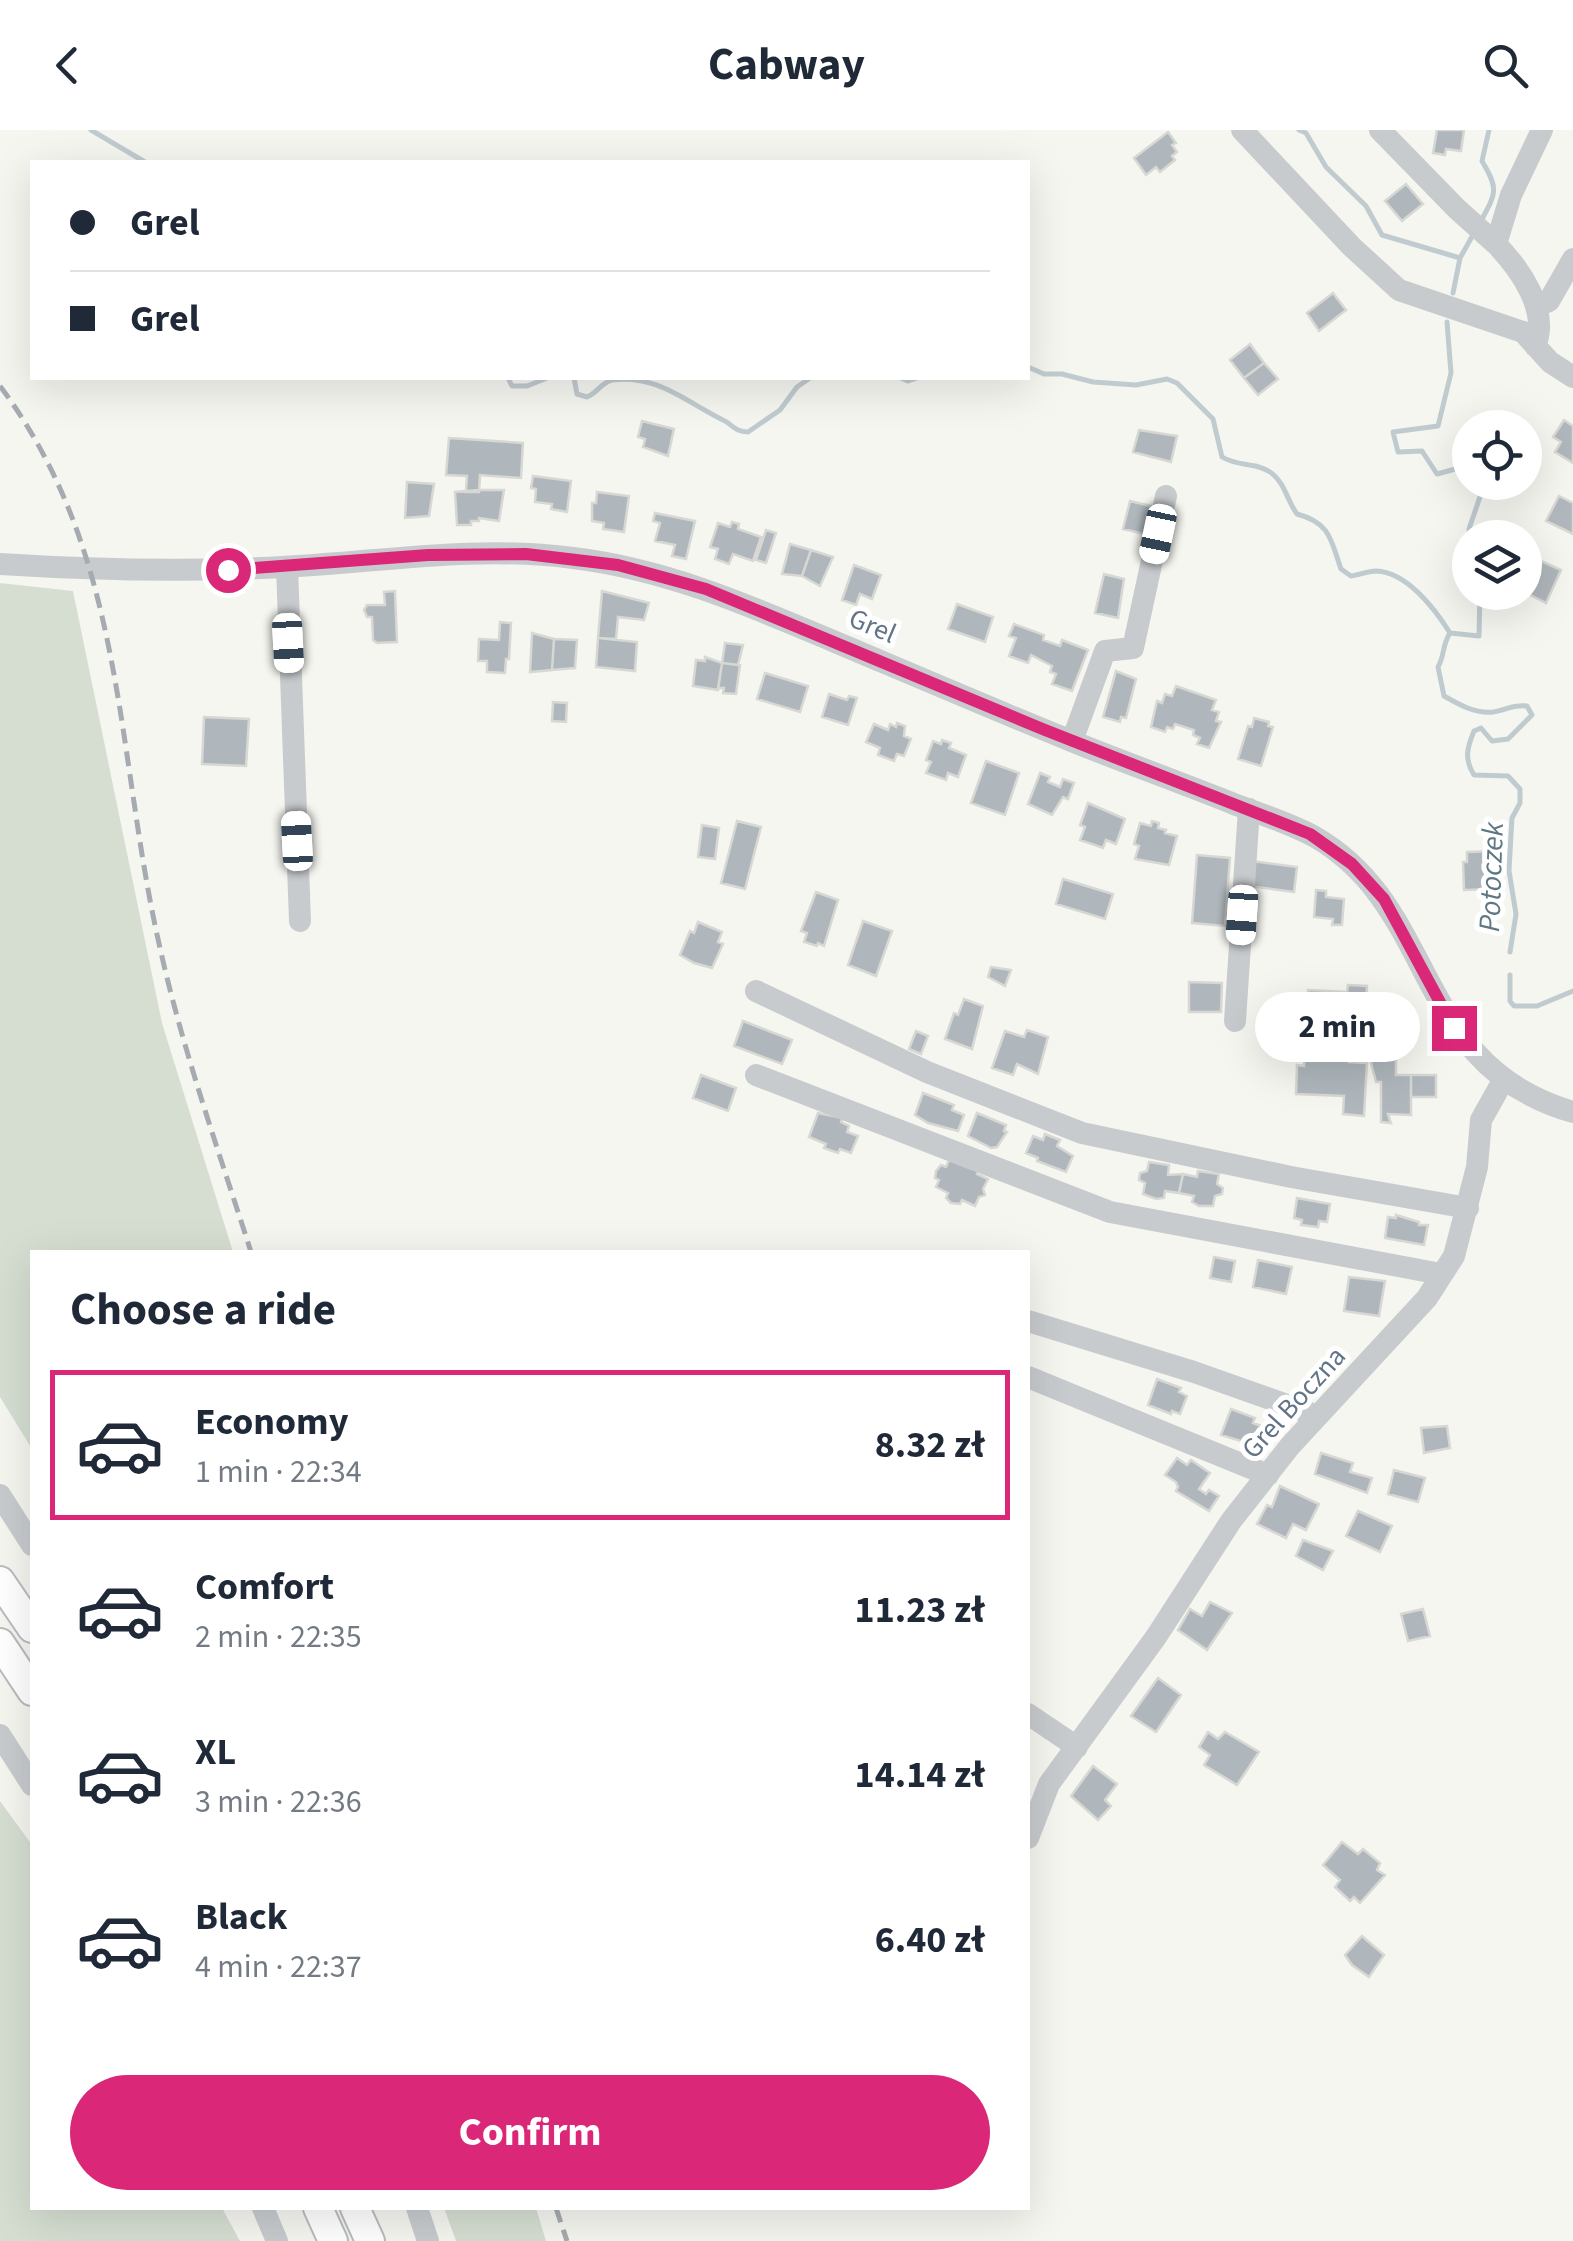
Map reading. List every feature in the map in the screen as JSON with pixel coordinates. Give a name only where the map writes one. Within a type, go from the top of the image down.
[{"type":"main road","points":[[0,1581],[30,1625]]},
{"type":"main road","points":[[0,1643],[30,1688]]},
{"type":"main road","points":[[319,2210],[332,2241]]},
{"type":"main road","points":[[356,2210],[370,2241]]},
{"type":"street","points":[[1242,130],[1399,290],[1522,332],[1550,362],[1573,377]]},
{"type":"street","points":[[1380,130],[1507,255],[1538,306],[1541,332],[1535,346]]},
{"type":"street","points":[[1496,244],[1510,195],[1542,130]]},
{"type":"street","points":[[1538,306],[1549,301],[1573,258]]},
{"type":"street","points":[[1072,741],[1105,652],[1132,648],[1166,496]]},
{"type":"street","name":"Grel","points":[[0,564],[151,571],[287,567],[471,553],[572,558],[618,565],[706,589],[1072,741],[1310,834],[1334,848],[1369,881],[1396,920],[1454,1028],[1469,1048],[1504,1079],[1573,1112]]},
{"type":"street","points":[[287,567],[300,920]]},
{"type":"street","points":[[1235,1021],[1249,810]]},
{"type":"street","points":[[756,991],[927,1072],[1082,1133],[1291,1177],[1468,1208]]},
{"type":"street","points":[[756,1075],[1110,1212],[1441,1274]]},
{"type":"street","name":"Grel Boczna","points":[[1030,1833],[1049,1784],[1156,1637],[1231,1521],[1318,1416],[1427,1298],[1454,1256],[1477,1167],[1482,1120],[1504,1079]]},
{"type":"street","points":[[1030,1323],[1194,1372],[1318,1416]]},
{"type":"street","points":[[1030,1378],[1268,1475]]},
{"type":"street","points":[[0,1495],[30,1542]]},
{"type":"street","points":[[1030,1715],[1077,1747]]},
{"type":"street","points":[[0,1735],[30,1783]]},
{"type":"street","points":[[264,2210],[277,2241]]},
{"type":"street","points":[[418,2210],[428,2241]]},
{"type":"shaded area","points":[[0,583],[73,591],[162,1023],[232,1250],[30,1250],[30,1446],[0,1397]]},
{"type":"shaded area","points":[[0,1801],[30,1842],[30,2210],[223,2210],[240,2241],[0,2241]]},
{"type":"shaded area","points":[[445,2210],[537,2210],[546,2241],[456,2241]]},
{"type":"building","points":[[1437,130],[1464,130],[1461,151],[1446,149],[1445,155],[1433,153]]},
{"type":"building","points":[[1168,132],[1176,143],[1172,145],[1177,152],[1172,156],[1175,160],[1160,172],[1156,167],[1146,175],[1134,158]]},
{"type":"building","points":[[1406,184],[1423,204],[1402,221],[1385,201]]},
{"type":"building","points":[[1333,293],[1346,310],[1319,331],[1307,313]]},
{"type":"building","points":[[1250,344],[1264,363],[1244,378],[1230,360]]},
{"type":"building","points":[[1264,363],[1278,379],[1258,395],[1244,378]]},
{"type":"building","points":[[1564,420],[1573,426],[1573,463],[1555,452],[1561,442],[1553,437]]},
{"type":"building","points":[[642,421],[674,429],[668,456],[643,447],[645,439],[638,437]]},
{"type":"building","points":[[1139,430],[1177,436],[1171,462],[1133,452]]},
{"type":"building","points":[[449,438],[523,443],[521,478],[480,475],[479,492],[466,492],[467,476],[446,475]]},
{"type":"building","points":[[533,476],[571,481],[567,512],[551,509],[552,504],[535,502]]},
{"type":"building","points":[[407,482],[434,484],[429,516],[405,518]]},
{"type":"building","points":[[504,490],[499,521],[479,518],[471,521],[471,525],[457,525],[455,492]]},
{"type":"building","points":[[597,492],[629,496],[624,532],[603,529],[604,523],[592,521],[592,503],[596,503]]},
{"type":"building","points":[[1559,496],[1573,503],[1573,534],[1546,521]]},
{"type":"building","points":[[1130,501],[1151,506],[1145,534],[1123,529]]},
{"type":"building","points":[[655,513],[695,521],[686,559],[672,556],[675,545],[655,541],[660,523],[653,521]]},
{"type":"building","points":[[732,522],[739,524],[738,529],[761,537],[753,561],[733,554],[729,564],[715,559],[718,549],[710,547],[718,523],[730,527]]},
{"type":"building","points":[[766,530],[776,533],[766,563],[756,560]]},
{"type":"building","points":[[790,544],[811,550],[802,576],[782,574]]},
{"type":"building","points":[[811,550],[833,557],[820,586],[802,576]]},
{"type":"building","points":[[1542,561],[1561,570],[1546,603],[1542,601]]},
{"type":"building","points":[[854,565],[881,575],[872,599],[860,594],[856,605],[842,600]]},
{"type":"building","points":[[1104,574],[1124,579],[1118,618],[1095,613]]},
{"type":"building","points":[[395,591],[397,642],[377,643],[373,640],[372,617],[367,617],[364,610],[367,605],[385,605],[384,592]]},
{"type":"building","points":[[602,591],[649,603],[644,620],[618,617],[616,639],[598,638]]},
{"type":"building","points":[[957,604],[993,617],[985,642],[948,629]]},
{"type":"building","points":[[500,622],[511,623],[509,659],[505,673],[487,672],[487,661],[478,661],[479,639],[499,640]]},
{"type":"building","points":[[1014,624],[1044,635],[1043,640],[1060,646],[1062,640],[1088,650],[1072,691],[1052,684],[1056,674],[1050,672],[1052,666],[1031,655],[1028,663],[1009,656],[1016,638],[1009,636]]},
{"type":"building","points":[[532,633],[554,639],[552,670],[530,672]]},
{"type":"building","points":[[598,638],[637,642],[635,671],[596,667]]},
{"type":"building","points":[[554,639],[577,640],[575,668],[552,670]]},
{"type":"building","points":[[725,643],[743,645],[738,665],[722,663]]},
{"type":"building","points":[[705,657],[722,663],[718,690],[693,686],[696,660],[705,661]]},
{"type":"building","points":[[722,663],[740,665],[736,694],[723,693],[724,688],[718,688]]},
{"type":"building","points":[[1116,671],[1136,679],[1126,718],[1121,717],[1120,722],[1103,717]]},
{"type":"building","points":[[765,673],[808,686],[800,712],[757,699]]},
{"type":"building","points":[[1176,686],[1216,700],[1212,710],[1219,712],[1216,721],[1221,722],[1209,748],[1197,744],[1200,738],[1193,735],[1194,730],[1175,724],[1165,732],[1151,727],[1157,701],[1162,703],[1165,694],[1172,696]]},
{"type":"building","points":[[829,694],[847,700],[849,696],[857,698],[848,725],[822,717]]},
{"type":"building","points":[[553,702],[567,703],[566,722],[552,721]]},
{"type":"building","points":[[204,717],[249,719],[246,766],[202,764]]},
{"type":"building","points":[[1254,718],[1273,727],[1261,766],[1238,759]]},
{"type":"building","points":[[897,723],[905,726],[904,736],[911,739],[904,756],[897,754],[894,761],[878,755],[880,748],[866,742],[874,724],[888,730],[890,724],[896,727]]},
{"type":"building","points":[[942,740],[951,743],[949,748],[966,755],[958,777],[948,773],[946,780],[926,773],[933,741],[941,744]]},
{"type":"building","points":[[986,761],[1019,773],[1005,815],[971,803]]},
{"type":"building","points":[[1040,773],[1060,787],[1063,779],[1074,783],[1068,799],[1063,797],[1052,815],[1028,804]]},
{"type":"building","points":[[1088,803],[1125,819],[1116,844],[1106,840],[1103,848],[1080,840],[1085,827],[1080,825]]},
{"type":"building","points":[[737,821],[761,827],[745,889],[721,883]]},
{"type":"building","points":[[1152,821],[1159,823],[1158,828],[1166,830],[1165,833],[1177,836],[1169,865],[1135,859],[1139,846],[1134,844],[1140,823],[1151,826]]},
{"type":"building","points":[[702,825],[719,828],[715,859],[698,857]]},
{"type":"building","points":[[1494,851],[1494,889],[1464,890],[1463,862],[1467,862],[1467,852]]},
{"type":"building","points":[[1197,855],[1230,858],[1225,926],[1192,923]]},
{"type":"building","points":[[1252,861],[1297,867],[1294,892],[1249,886]]},
{"type":"building","points":[[1063,879],[1113,894],[1105,919],[1056,904]]},
{"type":"building","points":[[1316,890],[1326,891],[1326,897],[1344,899],[1342,925],[1332,925],[1333,919],[1314,917]]},
{"type":"building","points":[[816,892],[838,900],[824,946],[804,942],[807,933],[801,931]]},
{"type":"building","points":[[863,921],[892,931],[876,976],[848,965]]},
{"type":"building","points":[[698,922],[722,932],[718,942],[723,944],[712,968],[680,955]]},
{"type":"building","points":[[991,967],[1011,970],[1005,986],[988,977]]},
{"type":"building","points":[[1189,982],[1222,983],[1221,1012],[1189,1012]]},
{"type":"building","points":[[1348,985],[1367,986],[1365,1024],[1352,1023],[1349,1062],[1367,1063],[1364,1116],[1343,1114],[1344,1096],[1296,1094],[1297,1065],[1304,1066],[1308,990],[1347,992]]},
{"type":"building","points":[[964,999],[983,1006],[972,1049],[945,1039],[954,1013],[958,1015]]},
{"type":"building","points":[[743,1021],[792,1040],[782,1064],[734,1046]]},
{"type":"building","points":[[1027,1030],[1048,1037],[1038,1074],[1017,1064],[1013,1075],[992,1068],[1005,1031],[1024,1037]]},
{"type":"building","points":[[916,1031],[928,1036],[921,1054],[909,1049]]},
{"type":"building","points":[[1370,1059],[1396,1059],[1396,1075],[1411,1075],[1411,1115],[1388,1114],[1391,1123],[1381,1122],[1381,1082],[1376,1082]]},
{"type":"building","points":[[701,1075],[736,1088],[728,1111],[693,1098]]},
{"type":"building","points":[[1411,1075],[1436,1075],[1436,1097],[1411,1097]]},
{"type":"building","points":[[923,1093],[954,1105],[952,1110],[964,1115],[958,1131],[915,1115]]},
{"type":"building","points":[[818,1113],[843,1118],[841,1122],[849,1126],[847,1132],[858,1136],[851,1153],[824,1148],[826,1144],[809,1137]]},
{"type":"building","points":[[977,1113],[1006,1125],[1007,1132],[997,1147],[991,1148],[968,1136]]},
{"type":"building","points":[[1045,1134],[1060,1140],[1057,1146],[1073,1156],[1066,1172],[1026,1153],[1033,1136],[1043,1140]]},
{"type":"building","points":[[949,1160],[988,1179],[983,1189],[985,1195],[979,1197],[975,1206],[962,1200],[960,1204],[951,1203],[946,1198],[948,1193],[936,1187],[936,1171],[941,1165],[946,1167]]},
{"type":"building","points":[[1149,1162],[1169,1165],[1168,1175],[1183,1174],[1179,1193],[1165,1191],[1164,1198],[1156,1199],[1143,1194],[1145,1183],[1139,1180],[1140,1173],[1147,1171]]},
{"type":"building","points":[[1198,1171],[1219,1174],[1217,1184],[1223,1188],[1222,1194],[1215,1196],[1213,1206],[1199,1206],[1192,1202],[1194,1196],[1179,1193],[1183,1174],[1197,1177]]},
{"type":"building","points":[[1297,1198],[1330,1204],[1327,1222],[1319,1221],[1318,1227],[1301,1225],[1302,1220],[1294,1218]]},
{"type":"building","points":[[1396,1215],[1428,1225],[1424,1245],[1385,1238],[1388,1217]]},
{"type":"building","points":[[1214,1257],[1235,1261],[1231,1282],[1210,1278]]},
{"type":"building","points":[[1258,1260],[1292,1267],[1286,1294],[1253,1287]]},
{"type":"building","points":[[1349,1277],[1385,1281],[1379,1316],[1344,1311]]},
{"type":"building","points":[[1157,1379],[1181,1388],[1179,1392],[1187,1396],[1180,1414],[1148,1405]]},
{"type":"building","points":[[1231,1409],[1255,1418],[1253,1423],[1261,1426],[1254,1445],[1221,1435]]},
{"type":"building","points":[[1447,1426],[1450,1448],[1424,1453],[1421,1428]]},
{"type":"building","points":[[1321,1453],[1353,1463],[1350,1472],[1372,1478],[1367,1493],[1315,1474]]},
{"type":"building","points":[[1177,1458],[1187,1465],[1191,1460],[1210,1473],[1199,1489],[1219,1496],[1209,1511],[1176,1491],[1176,1482],[1165,1475]]},
{"type":"building","points":[[1394,1470],[1425,1478],[1418,1502],[1388,1494]]},
{"type":"building","points":[[1280,1486],[1319,1504],[1306,1530],[1293,1524],[1286,1538],[1257,1524],[1267,1505],[1272,1507]]},
{"type":"building","points":[[1358,1511],[1392,1526],[1380,1552],[1346,1536]]},
{"type":"building","points":[[1303,1540],[1333,1551],[1323,1570],[1296,1556]]},
{"type":"building","points":[[1210,1602],[1232,1613],[1207,1650],[1178,1630],[1190,1609],[1202,1616]]},
{"type":"building","points":[[1423,1609],[1430,1636],[1408,1641],[1401,1614]]},
{"type":"building","points":[[1158,1678],[1181,1695],[1156,1732],[1131,1716]]},
{"type":"building","points":[[1208,1732],[1218,1739],[1225,1732],[1259,1752],[1237,1785],[1204,1765],[1210,1755],[1199,1747]]},
{"type":"building","points":[[1093,1766],[1117,1784],[1105,1800],[1111,1806],[1098,1820],[1071,1796]]},
{"type":"building","points":[[1342,1842],[1358,1854],[1363,1849],[1380,1863],[1377,1870],[1385,1875],[1360,1903],[1354,1897],[1350,1901],[1335,1887],[1340,1880],[1323,1865]]},
{"type":"building","points":[[1362,1936],[1384,1955],[1369,1977],[1345,1955]]},
{"type":"waterway","name":"Potoczek","points":[[91,130],[142,160]]},
{"type":"waterway","points":[[1299,130],[1306,133],[1326,167],[1366,206],[1382,235],[1460,258]]},
{"type":"waterway","points":[[1482,219],[1494,190],[1482,161],[1489,130]]},
{"type":"waterway","points":[[1453,293],[1460,258],[1474,233]]},
{"type":"waterway","points":[[1447,322],[1451,373],[1438,426],[1393,432],[1398,452],[1422,451],[1437,474],[1452,470]]},
{"type":"waterway","name":"Potoczek","points":[[1030,368],[1093,382],[1136,385],[1167,379],[1177,383],[1213,419],[1222,457],[1265,469],[1275,476],[1297,514],[1317,522],[1328,534],[1341,569],[1351,576],[1376,571],[1399,578],[1428,603],[1450,633]]},
{"type":"waterway","name":"Potoczek","points":[[509,380],[512,386],[542,380]]},
{"type":"waterway","name":"Potoczek","points":[[574,380],[577,394],[587,397],[612,380]]},
{"type":"waterway","name":"Potoczek","points":[[636,380],[682,397],[743,432],[780,410],[807,380]]},
{"type":"waterway","name":"Potoczek","points":[[906,380],[911,380]]},
{"type":"waterway","points":[[1472,520],[1479,500]]},
{"type":"waterway","points":[[1450,633],[1479,636],[1480,610]]},
{"type":"waterway","name":"Potoczek","points":[[1450,633],[1438,667],[1444,696],[1480,711],[1527,706],[1532,715],[1508,739],[1492,741],[1481,728],[1474,731],[1468,753],[1474,775],[1508,776],[1520,789],[1511,834],[1509,871],[1516,914],[1510,952]]},
{"type":"waterway","name":"Potoczek","points":[[1510,975],[1510,1001],[1514,1006],[1537,1006],[1573,991]]},
{"type":"railway","points":[[0,386],[41,451],[72,518],[95,587],[111,657],[145,875],[169,987],[250,1250]]},
{"type":"railway","points":[[557,2210],[567,2241]]},
{"type":"route","points":[[228,570],[428,555],[526,554],[618,565],[747,604],[1045,730],[1310,834],[1334,848],[1384,899],[1454,1028]]}]
